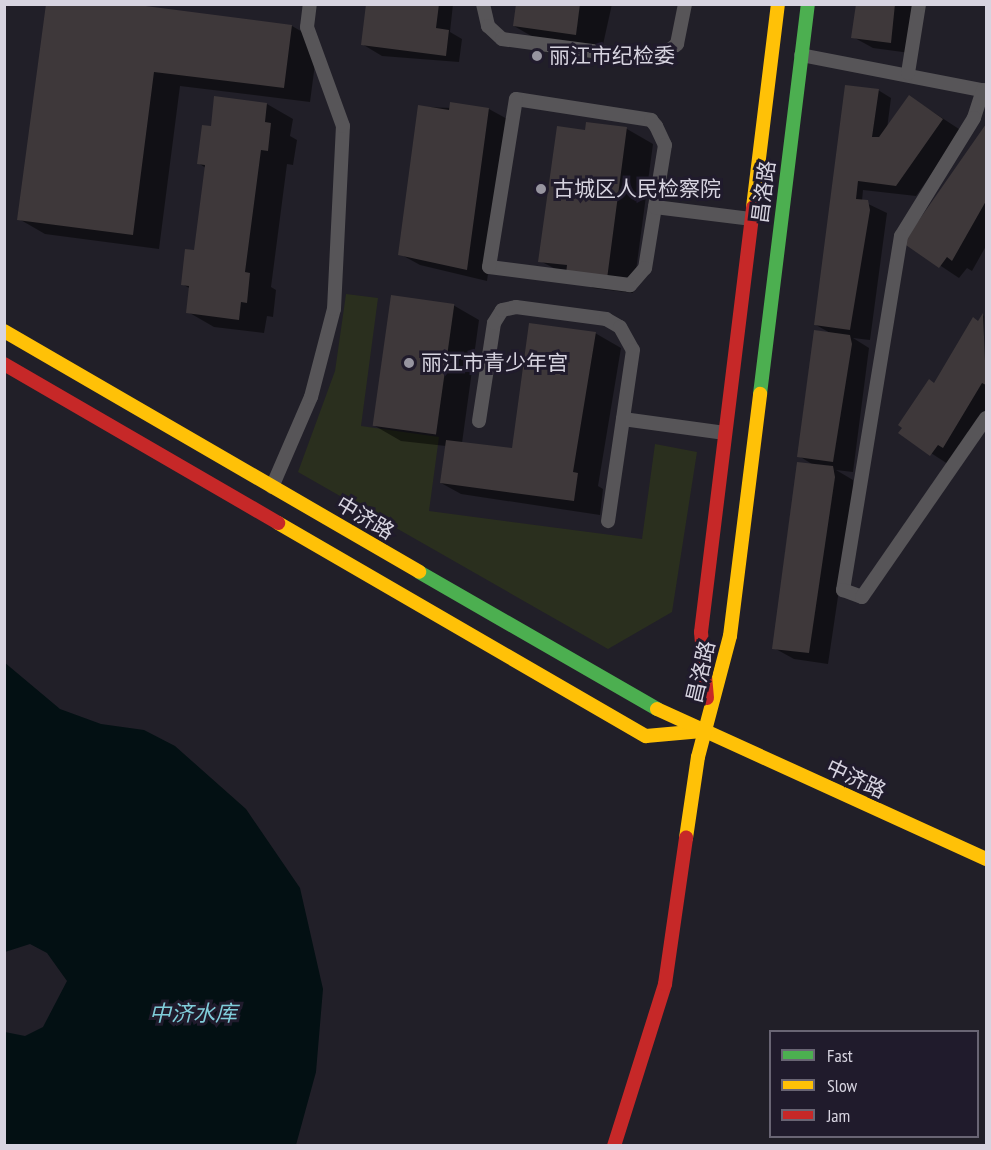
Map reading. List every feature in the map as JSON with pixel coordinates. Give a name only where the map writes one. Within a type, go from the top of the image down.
[{"type":"street","name":"昌洛路","points":[[710,730],[701,632],[778,4]]},
{"type":"street","name":"昌洛路","points":[[710,730],[730,636],[808,4]]},
{"type":"street","name":"中济路","points":[[4,331],[660,711],[710,730],[987,859]]},
{"type":"street","points":[[4,363],[646,736],[710,730],[698,757],[665,984],[614,1146]]},
{"type":"lane","points":[[272,487],[311,397],[333,309],[343,126],[307,27],[310,5],[305,4]]},
{"type":"lane","points":[[483,4],[488,26],[502,39],[645,58],[663,55],[677,44],[685,4]]},
{"type":"lane","points":[[908,73],[918,4]]},
{"type":"lane","points":[[801,56],[908,73],[985,91],[974,118],[900,236],[843,590],[862,597],[987,418]]},
{"type":"lane","points":[[516,99],[651,120],[665,145],[656,207],[645,268],[624,288],[489,267],[516,99]]},
{"type":"lane","points":[[656,207],[752,219]]},
{"type":"lane","points":[[479,421],[494,323],[502,310],[516,307],[606,319],[620,327],[633,350],[608,521]]},
{"type":"lane","points":[[623,419],[725,433]]},
{"type":"green space","points":[[346,294],[378,298],[361,426],[439,437],[429,511],[642,539],[655,444],[697,452],[672,612],[608,649],[298,472],[335,371]]},
{"type":"water","name":"中济水库","points":[[4,662],[60,709],[101,724],[144,730],[175,746],[246,809],[300,888],[323,989],[316,1072],[296,1145],[5,1145],[5,1032],[25,1036],[43,1027],[67,981],[47,953],[30,944],[5,952]]},
{"type":"building","points":[[46,4],[130,4],[292,25],[284,88],[154,72],[133,235],[17,220]]},
{"type":"building","points":[[366,4],[439,4],[436,28],[449,30],[446,56],[361,45]]},
{"type":"building","points":[[516,4],[580,4],[576,35],[513,26]]},
{"type":"building","points":[[856,4],[895,4],[891,43],[851,38]]},
{"type":"building","points":[[845,85],[879,89],[872,137],[879,137],[909,95],[943,119],[896,186],[858,181],[856,199],[868,200],[870,210],[850,330],[814,325]]},
{"type":"building","points":[[214,96],[267,103],[265,122],[271,123],[268,151],[261,150],[245,272],[250,273],[247,303],[241,302],[239,320],[186,313],[189,286],[181,285],[185,249],[194,250],[205,165],[197,164],[202,125],[211,126]]},
{"type":"building","points":[[450,102],[489,108],[467,270],[398,255],[418,105],[449,110]]},
{"type":"building","points":[[586,122],[627,127],[607,279],[566,274],[567,265],[538,262],[557,126],[585,130]]},
{"type":"building","points":[[986,124],[986,201],[952,261],[947,257],[939,268],[903,243]]},
{"type":"building","name":"丽江市青少年宫","points":[[391,295],[454,304],[436,435],[373,426]]},
{"type":"building","points":[[983,313],[986,385],[982,383],[943,448],[938,445],[930,456],[898,433],[902,428],[898,425],[929,379],[934,383],[973,317],[978,321]]},
{"type":"building","points":[[529,323],[596,332],[573,472],[578,473],[574,501],[440,483],[446,440],[512,448]]},
{"type":"building","points":[[814,330],[850,335],[852,344],[833,462],[797,457]]},
{"type":"building","points":[[797,462],[833,466],[835,477],[809,653],[772,649]]},
{"type":"traffic: fast","points":[[760,394],[808,4]]},
{"type":"traffic: fast","points":[[419,572],[657,709]]},
{"type":"traffic: slow","points":[[753,207],[778,4]]},
{"type":"traffic: slow","points":[[4,331],[419,572]]},
{"type":"traffic: slow","points":[[686,838],[698,757],[730,636],[760,394]]},
{"type":"traffic: slow","points":[[278,523],[646,736],[702,731]]},
{"type":"traffic: slow","points":[[657,709],[986,859]]},
{"type":"traffic: jam","points":[[707,698],[701,632],[753,207]]},
{"type":"traffic: jam","points":[[4,364],[278,523]]},
{"type":"traffic: jam","points":[[614,1146],[665,984],[686,838]]},
{"type":"place","name":"丽江市纪检委","points":[[537,56]]},
{"type":"place","name":"古城区人民检察院","points":[[541,189]]},
{"type":"place","name":"丽江市青少年宫","points":[[409,363]]}]
